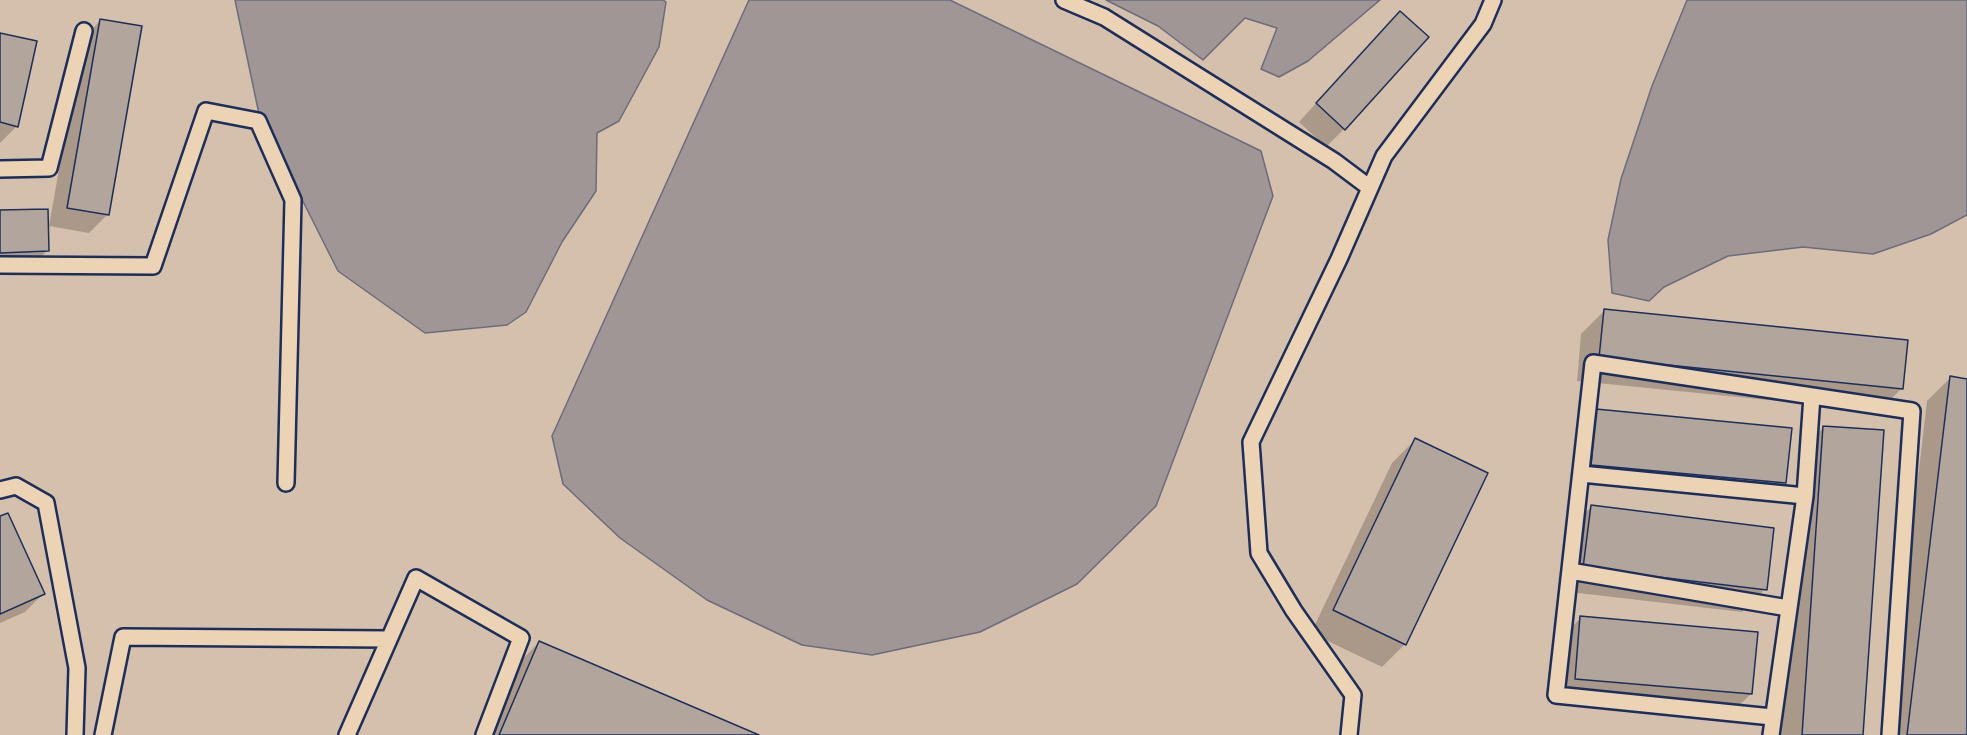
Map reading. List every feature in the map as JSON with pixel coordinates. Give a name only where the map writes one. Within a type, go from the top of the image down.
[{"type":"lane","points":[[1064,0],[1104,17],[1334,161],[1370,188]]},
{"type":"lane","points":[[1349,735],[1353,695],[1294,611],[1260,553],[1251,442],[1339,260],[1384,156],[1483,24],[1493,0]]},
{"type":"lane","points":[[0,169],[50,168],[84,32]]},
{"type":"lane","points":[[0,266],[153,266],[206,111],[258,121],[293,200],[286,483]]},
{"type":"lane","points":[[1772,717],[1556,695],[1593,363],[1912,411],[1890,735]]},
{"type":"lane","points":[[1771,735],[1805,496],[1812,396]]},
{"type":"lane","points":[[1581,474],[1805,496]]},
{"type":"lane","points":[[0,490],[16,486],[46,503],[77,668],[75,735]]},
{"type":"lane","points":[[1570,571],[1788,608]]},
{"type":"lane","points":[[347,735],[416,578],[521,638],[484,735]]},
{"type":"lane","points":[[103,735],[123,637],[388,639]]},
{"type":"shaded area","points":[[0,0],[1967,0],[1967,735],[0,735]]},
{"type":"shaded area","points":[[235,0],[663,0],[666,2],[659,47],[619,121],[597,133],[596,191],[562,242],[526,312],[507,325],[425,333],[338,271],[259,114]]},
{"type":"shaded area","points":[[749,0],[950,0],[1261,151],[1273,196],[1156,506],[1077,584],[980,632],[872,655],[802,645],[707,600],[620,538],[563,484],[552,436]]},
{"type":"shaded area","points":[[1106,0],[1380,0],[1308,61],[1279,77],[1261,69],[1277,28],[1245,18],[1203,60],[1158,26]]},
{"type":"shaded area","points":[[1687,0],[1967,0],[1967,215],[1931,234],[1873,254],[1803,247],[1728,256],[1664,287],[1649,301],[1612,293],[1608,240],[1621,179],[1652,86]]},
{"type":"building","points":[[1400,11],[1429,37],[1345,130],[1316,103]]},
{"type":"building","points":[[100,19],[142,26],[109,215],[67,208]]},
{"type":"building","points":[[0,33],[37,41],[18,127],[0,122]]},
{"type":"building","points":[[48,209],[49,251],[0,253],[0,210]]},
{"type":"building","points":[[1604,309],[1908,340],[1903,389],[1599,358]]},
{"type":"building","points":[[1950,376],[1967,379],[1967,735],[1907,735]]},
{"type":"building","points":[[1596,409],[1792,428],[1786,483],[1591,465]]},
{"type":"building","points":[[1823,426],[1884,430],[1863,735],[1802,735]]},
{"type":"building","points":[[1415,438],[1488,473],[1406,645],[1333,610]]},
{"type":"building","points":[[1591,505],[1774,528],[1767,590],[1583,568]]},
{"type":"building","points":[[8,513],[45,594],[0,614],[0,516]]},
{"type":"building","points":[[1580,616],[1758,632],[1752,694],[1575,679]]},
{"type":"building","points":[[539,641],[759,735],[499,735]]}]
